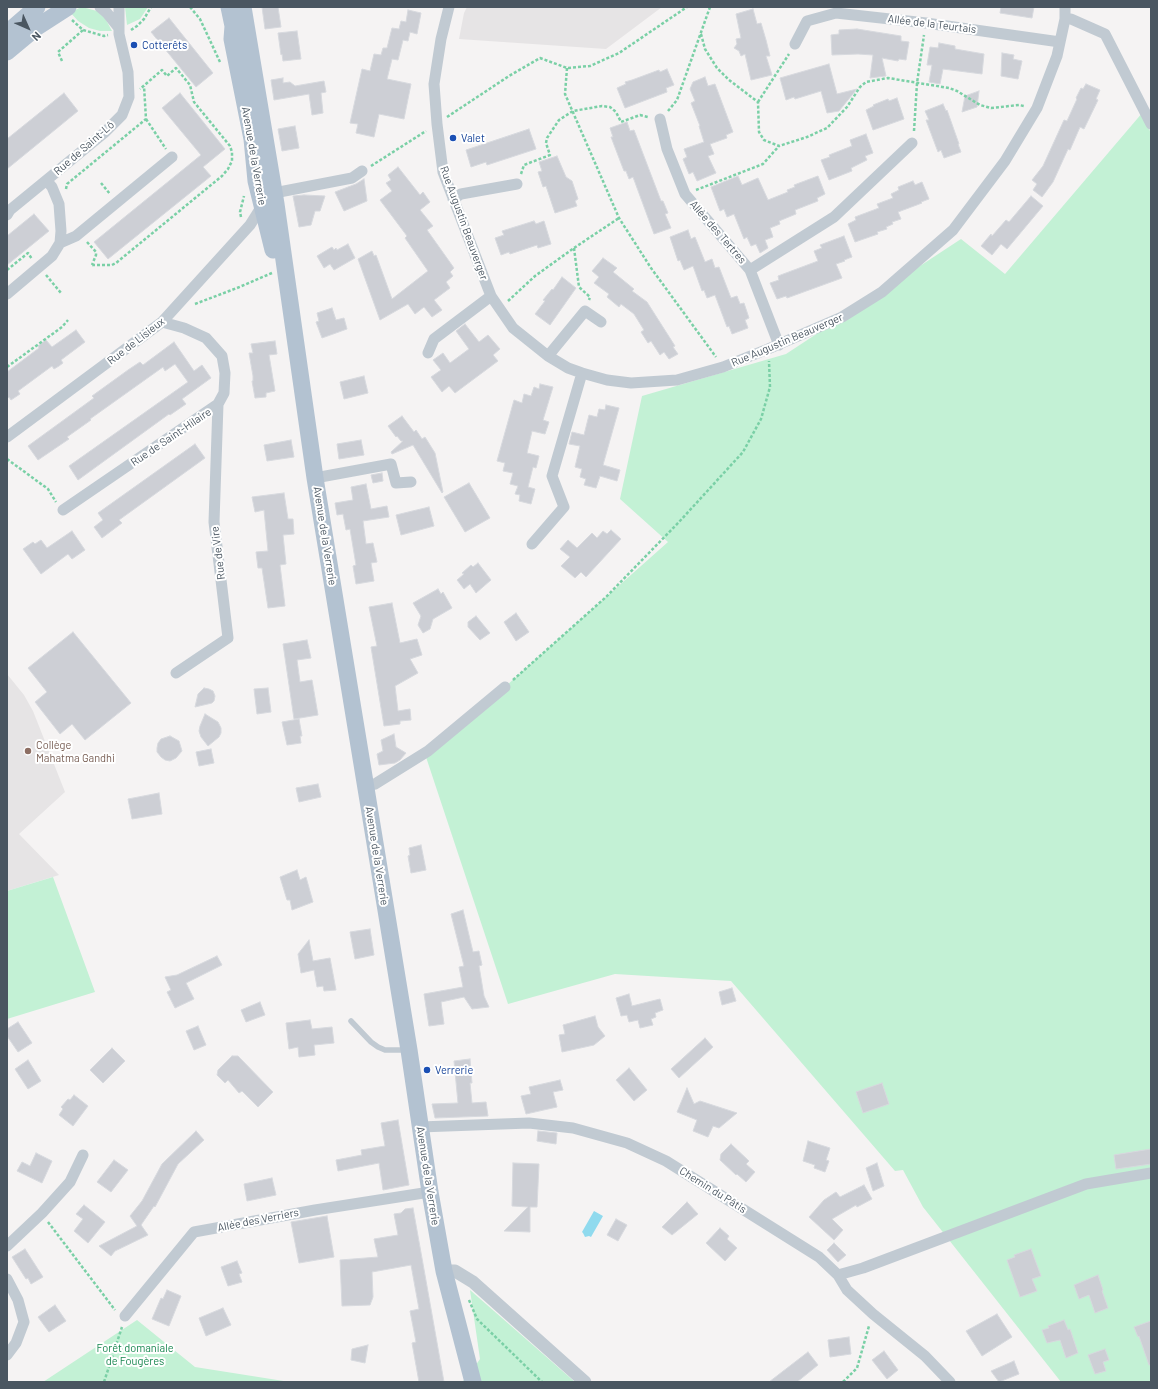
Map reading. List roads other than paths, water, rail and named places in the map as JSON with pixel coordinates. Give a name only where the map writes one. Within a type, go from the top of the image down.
[{"type":"main road","points":[[7,33],[38,7]]},
{"type":"main road","points":[[7,52],[37,27],[68,7]]},
{"type":"main road","name":"Avenue de la Verrerie","points":[[229,7],[233,26],[232,40],[252,139],[256,181],[293,327]]},
{"type":"main road","name":"Avenue de la Verrerie","points":[[243,7],[274,193],[316,478],[409,1050],[430,1192],[444,1271],[473,1382]]},
{"type":"street","name":"Rue de Saint-Lô","points":[[100,7],[119,28]]},
{"type":"street","name":"Rue de Saint-Lô","points":[[60,243],[61,231],[59,204],[52,187],[47,181],[122,115],[129,97],[128,72],[119,28],[119,7]]},
{"type":"street","name":"Rue Augustin Beauverger","points":[[449,7],[441,39],[434,84],[443,172],[491,296],[513,328],[548,356],[568,368],[582,373],[607,380],[631,384],[677,380],[723,367],[779,345],[842,317],[882,292],[953,230],[1004,161],[1037,108],[1060,42],[1065,20],[1065,7]]},
{"type":"street","name":"Allée de la Teurtais","points":[[795,44],[807,21],[836,13],[926,22],[1060,42]]},
{"type":"street","points":[[1065,20],[1071,19],[1105,34],[1151,124]]},
{"type":"street","name":"Allée des Tertres","points":[[660,119],[667,149],[685,194],[750,270],[779,345]]},
{"type":"street","points":[[750,270],[834,217],[912,143]]},
{"type":"street","points":[[7,294],[52,256],[60,243],[80,233],[172,157]]},
{"type":"street","name":"Avenue de la Verrerie","points":[[274,193],[352,178],[362,171]]},
{"type":"street","points":[[8,210],[47,181]]},
{"type":"street","points":[[453,199],[461,194],[517,184]]},
{"type":"street","name":"Rue de Lisieux","points":[[7,438],[162,322],[250,225],[262,206]]},
{"type":"street","points":[[428,353],[434,339],[491,296]]},
{"type":"street","points":[[548,356],[585,312],[601,322]]},
{"type":"street","name":"Rue de Saint-Hilaire","points":[[63,510],[218,404],[224,393],[225,373],[222,356],[206,338],[184,328],[162,322]]},
{"type":"street","points":[[532,544],[564,508],[552,476],[582,373]]},
{"type":"street","name":"Rue de Vire","points":[[176,673],[228,638],[214,522],[218,404]]},
{"type":"street","points":[[316,478],[391,464],[396,482],[411,482]]},
{"type":"street","points":[[365,786],[375,784],[428,751],[505,687]]},
{"type":"street","name":"Chemin du Pâtis","points":[[420,1127],[530,1123],[573,1128],[627,1143],[672,1165],[819,1257],[838,1275],[847,1290],[873,1314],[925,1356],[950,1382]]},
{"type":"street","points":[[7,1246],[42,1213],[70,1182],[83,1155]]},
{"type":"street","points":[[838,1275],[863,1268],[1086,1184],[1151,1173]]},
{"type":"street","name":"Allée des Verriers","points":[[125,1316],[194,1232],[315,1210],[430,1192]]},
{"type":"street","points":[[444,1271],[455,1271],[473,1282],[585,1382]]},
{"type":"street","points":[[7,1278],[18,1300],[24,1322],[16,1343],[7,1355]]},
{"type":"lane","points":[[351,1021],[371,1042],[378,1047],[385,1050],[409,1050]]},
{"type":"water","points":[[594,1211],[603,1216],[591,1237],[585,1237],[582,1232]]},
{"type":"place","name":"Cotterêts","points":[[134,45]]},
{"type":"place","name":"Valet","points":[[453,138]]},
{"type":"place","name":"Collège Mahatma Gandhi","points":[[28,751]]},
{"type":"place","name":"Verrerie","points":[[427,1070]]},
{"type":"park label","name":"Forêt domaniale de Fougères","points":[[135,1354]]}]
